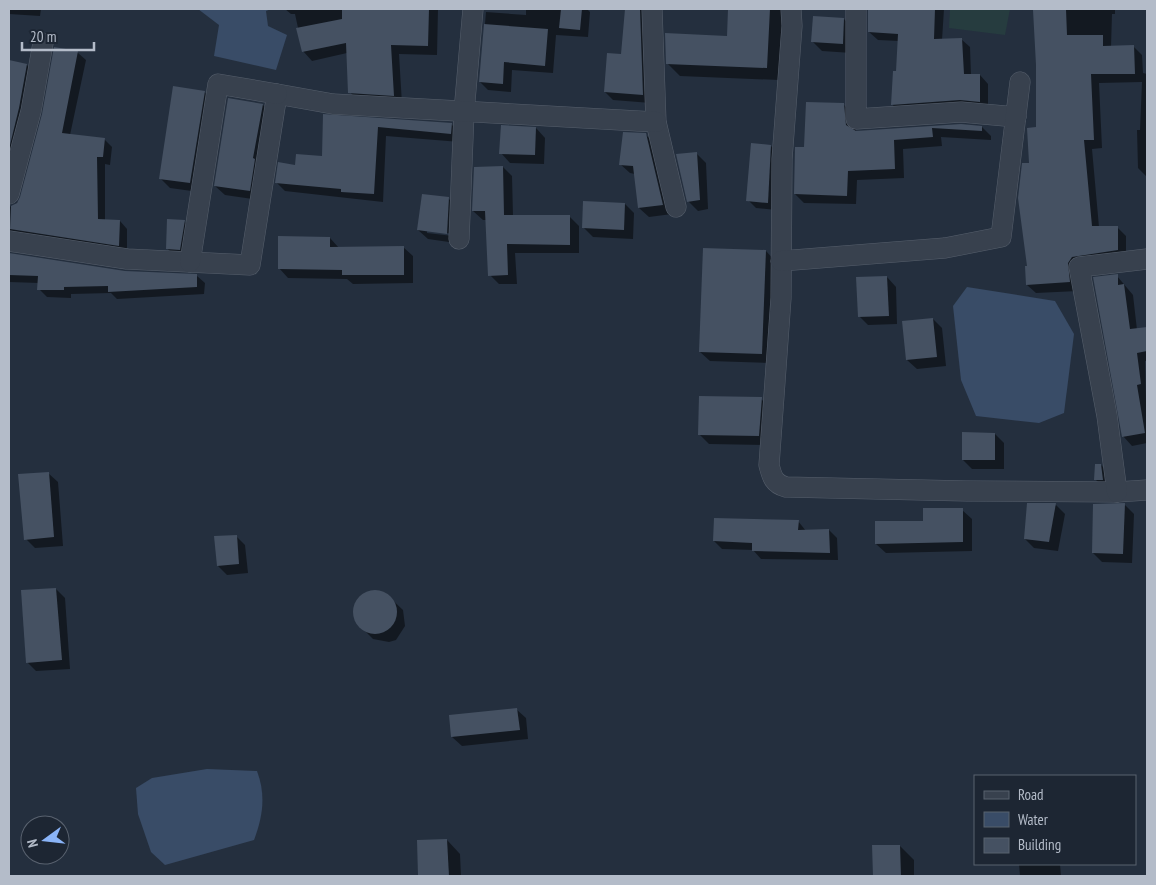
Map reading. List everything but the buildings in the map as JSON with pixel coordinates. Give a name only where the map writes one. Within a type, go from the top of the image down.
[{"type":"street","points":[[459,239],[464,112],[473,9]]},
{"type":"street","points":[[652,9],[656,122],[676,207]]},
{"type":"street","points":[[791,9],[792,26],[782,158],[781,298],[768,465],[772,478],[778,485],[967,492],[1117,492],[1147,490]]},
{"type":"street","points":[[856,9],[856,119],[961,112],[1016,116]]},
{"type":"street","points":[[9,194],[31,111],[43,43]]},
{"type":"street","points":[[781,260],[945,248],[1001,238],[1020,82]]},
{"type":"street","points":[[190,262],[218,84],[334,104],[656,122]]},
{"type":"street","points":[[9,241],[127,259],[250,265],[276,94]]},
{"type":"street","points":[[1117,492],[1107,416],[1079,266],[1147,259]]},
{"type":"green space","points":[[950,9],[1010,9],[1005,35],[949,28]]},
{"type":"water","points":[[198,9],[271,9],[266,11],[268,26],[287,35],[276,70],[214,56],[219,25]]},
{"type":"water","points":[[967,287],[1055,301],[1074,334],[1064,413],[1039,423],[976,416],[961,380],[953,306]]},
{"type":"water","points":[[207,769],[257,771],[262,789],[262,806],[260,822],[254,840],[165,865],[151,852],[138,814],[136,788],[152,778]]}]
